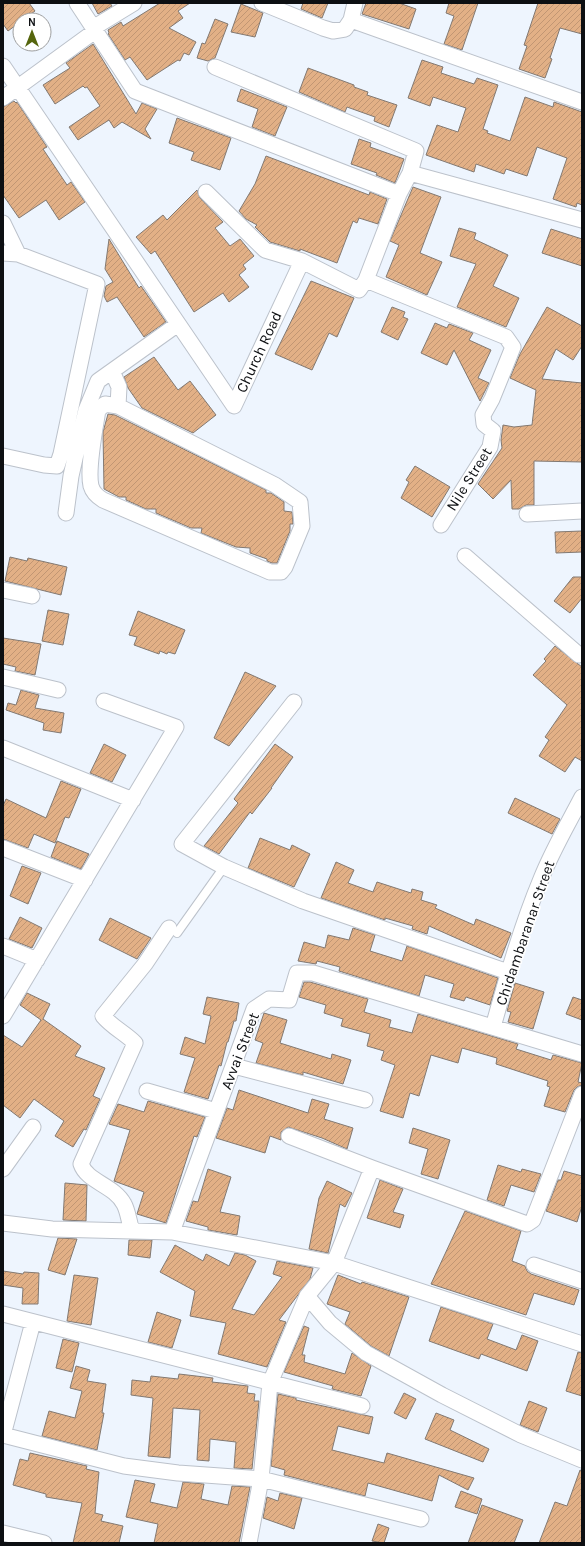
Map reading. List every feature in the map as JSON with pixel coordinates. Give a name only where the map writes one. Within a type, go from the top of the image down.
[{"type":"street","points":[[77,3],[135,91],[399,194]]},
{"type":"street","points":[[3,98],[94,29],[134,3]]},
{"type":"street","points":[[262,3],[333,31],[345,29],[350,20],[355,3]]},
{"type":"street","points":[[350,20],[582,102]]},
{"type":"street","name":"Church Road","points":[[3,66],[234,406],[302,261]]},
{"type":"street","points":[[206,192],[265,250],[302,261],[359,290],[366,280],[399,194],[410,173],[416,151],[216,68]]},
{"type":"street","points":[[410,173],[582,220]]},
{"type":"street","points":[[3,223],[18,254]]},
{"type":"street","points":[[3,253],[18,254],[97,284],[61,454],[57,466],[44,465],[3,456]]},
{"type":"street","name":"Nile Street","points":[[366,280],[506,337],[513,346],[492,399],[483,415],[484,424],[493,431],[490,447],[441,525]]},
{"type":"street","points":[[66,513],[74,458],[93,404],[98,380],[178,324]]},
{"type":"street","points":[[112,371],[119,387],[118,404]]},
{"type":"street","points":[[74,394],[93,404],[118,404],[275,485],[300,502],[302,526],[286,568],[281,572],[270,572],[103,500],[96,495],[91,488],[90,476],[93,404]]},
{"type":"street","points":[[527,514],[582,512]]},
{"type":"street","points":[[465,556],[581,655]]},
{"type":"street","points":[[3,590],[32,596]]},
{"type":"street","points":[[3,676],[58,690]]},
{"type":"street","points":[[3,1016],[176,727],[104,701]]},
{"type":"street","points":[[294,702],[182,844],[224,867],[303,901],[508,972]]},
{"type":"street","points":[[3,748],[133,800]]},
{"type":"street","name":"Chidambaranar Street","points":[[493,1028],[508,972],[541,879],[554,849],[582,797]]},
{"type":"street","points":[[3,848],[85,880]]},
{"type":"street","points":[[132,1231],[123,1203],[108,1186],[84,1172],[81,1164],[135,1043],[124,1032],[108,1022],[103,1016],[173,931]]},
{"type":"street","points":[[3,946],[37,960]]},
{"type":"street","name":"Avvai Street","points":[[172,1232],[254,1009],[269,999],[289,1000],[298,973],[313,973],[493,1028]]},
{"type":"street","points":[[493,1028],[582,1054]]},
{"type":"street","points":[[234,1066],[366,1100]]},
{"type":"street","points":[[147,1091],[216,1111]]},
{"type":"street","points":[[289,1136],[526,1224],[533,1220],[582,1094]]},
{"type":"street","points":[[3,1169],[33,1127]]},
{"type":"street","points":[[249,1543],[261,1479],[270,1383],[307,1296],[334,1264],[372,1168]]},
{"type":"street","points":[[3,1223],[52,1229],[172,1232],[334,1264],[582,1344]]},
{"type":"street","points":[[534,1265],[582,1281]]},
{"type":"street","points":[[307,1296],[330,1323],[366,1352],[442,1395],[521,1435],[582,1460]]},
{"type":"street","points":[[3,1314],[362,1406]]},
{"type":"street","points":[[33,1322],[3,1435],[124,1466],[178,1473],[261,1479],[422,1520]]},
{"type":"street","points":[[3,1533],[44,1543]]},
{"type":"lane","points":[[173,931],[224,867]]},
{"type":"building","points":[[3,3],[29,3],[35,11],[12,12],[12,28],[8,31],[3,24]]},
{"type":"building","points":[[92,3],[110,3],[112,6],[98,14]]},
{"type":"building","points":[[160,3],[190,3],[178,11],[183,18],[169,28],[196,42],[189,55],[184,53],[180,61],[178,60],[147,80],[130,57],[125,60],[108,34],[108,30],[121,22],[123,26]]},
{"type":"building","points":[[303,3],[328,3],[322,18],[301,9]]},
{"type":"building","points":[[366,3],[399,3],[416,9],[409,29],[362,14]]},
{"type":"building","points":[[449,3],[478,3],[462,50],[444,44],[454,16],[446,13]]},
{"type":"building","points":[[538,3],[582,3],[582,34],[560,28],[550,58],[552,59],[545,78],[519,69],[527,46],[524,45]]},
{"type":"building","points":[[241,4],[263,13],[255,37],[231,32]]},
{"type":"building","points":[[215,19],[228,24],[215,58],[208,61],[197,58],[202,43],[205,44]]},
{"type":"building","points":[[93,44],[136,114],[142,103],[157,109],[145,129],[151,139],[122,122],[114,128],[109,120],[78,140],[69,127],[100,106],[87,87],[85,88],[83,86],[55,104],[43,85],[70,68],[66,63]]},
{"type":"building","points":[[422,60],[443,67],[441,73],[474,84],[477,78],[498,85],[483,129],[488,131],[487,133],[510,141],[525,97],[553,107],[554,102],[582,112],[582,205],[577,203],[576,207],[553,199],[567,158],[537,147],[527,176],[506,169],[504,174],[476,164],[474,172],[426,155],[437,125],[458,132],[466,108],[433,97],[430,106],[408,98]]},
{"type":"building","points":[[308,68],[354,85],[354,87],[368,92],[367,95],[397,105],[389,127],[374,121],[375,117],[347,107],[345,112],[299,92]]},
{"type":"building","points":[[241,89],[287,107],[275,136],[252,127],[258,109],[237,101]]},
{"type":"building","points":[[14,101],[16,103],[17,102],[47,147],[43,149],[67,185],[71,182],[85,202],[59,220],[46,200],[19,218],[3,195],[3,107]]},
{"type":"building","points":[[177,118],[231,138],[220,170],[191,160],[194,152],[169,143]]},
{"type":"building","points":[[359,139],[371,143],[370,147],[404,159],[395,183],[376,175],[377,173],[351,164]]},
{"type":"building","points":[[266,156],[369,195],[370,192],[387,199],[378,224],[359,218],[357,223],[353,221],[337,263],[300,249],[300,251],[270,242],[255,227],[257,225],[246,219],[239,211],[255,184]]},
{"type":"building","points":[[413,187],[441,197],[420,253],[442,262],[427,295],[386,277],[399,245],[390,241]]},
{"type":"building","points":[[197,190],[200,198],[223,222],[215,228],[230,246],[240,239],[254,256],[243,265],[246,269],[239,275],[249,287],[229,302],[223,293],[194,312],[155,251],[151,254],[136,237],[163,215],[167,220]]},
{"type":"building","points":[[459,228],[476,233],[474,239],[508,255],[493,286],[519,298],[506,327],[457,307],[476,264],[450,256]]},
{"type":"building","points":[[551,229],[582,239],[582,266],[542,253]]},
{"type":"building","points":[[109,239],[139,288],[141,286],[166,322],[144,337],[117,297],[107,302],[104,296],[106,286],[113,282],[105,269]]},
{"type":"building","points":[[311,281],[354,298],[337,337],[329,333],[312,370],[275,354]]},
{"type":"building","points":[[392,307],[405,312],[403,317],[408,319],[398,340],[381,332]]},
{"type":"building","points":[[547,307],[582,326],[582,346],[573,360],[556,349],[542,379],[582,383],[582,462],[534,461],[534,505],[526,505],[519,509],[512,509],[511,480],[493,499],[478,484],[502,448],[501,440],[503,425],[514,427],[532,425],[536,390],[510,378],[520,354]]},
{"type":"building","points":[[435,323],[447,328],[449,324],[473,333],[469,340],[491,350],[478,378],[489,383],[480,401],[454,350],[447,365],[421,353]]},
{"type":"building","points":[[154,357],[178,390],[190,381],[216,415],[193,433],[142,408],[128,388],[124,377]]},
{"type":"building","points":[[108,414],[115,415],[266,490],[266,493],[271,493],[284,502],[284,511],[292,512],[293,524],[290,524],[290,531],[277,563],[272,563],[267,561],[267,559],[250,553],[250,548],[236,547],[201,533],[202,528],[191,528],[156,513],[156,509],[146,509],[126,500],[126,497],[119,497],[104,489],[103,432]]},
{"type":"building","points":[[415,466],[450,487],[432,517],[401,498],[409,482],[406,480]]},
{"type":"building","points":[[582,531],[582,552],[556,553],[555,532]]},
{"type":"building","points":[[10,557],[27,561],[28,558],[67,567],[61,595],[5,581]]},
{"type":"building","points":[[573,577],[582,577],[582,598],[570,613],[554,601]]},
{"type":"building","points":[[48,610],[69,614],[63,645],[42,641]]},
{"type":"building","points":[[138,611],[185,630],[175,654],[168,652],[167,654],[160,651],[159,654],[134,645],[137,637],[129,635]]},
{"type":"building","points":[[3,638],[41,644],[35,675],[15,671],[16,667],[3,664]]},
{"type":"building","points":[[555,646],[582,667],[582,761],[575,757],[565,772],[539,756],[549,740],[545,737],[567,705],[533,675],[546,661],[544,659]]},
{"type":"building","points":[[245,672],[276,686],[229,746],[214,738]]},
{"type":"building","points":[[21,690],[39,695],[35,708],[64,713],[61,733],[43,730],[44,723],[6,710],[8,703],[16,705]]},
{"type":"building","points":[[104,744],[126,755],[112,782],[90,773]]},
{"type":"building","points":[[275,744],[293,757],[272,788],[252,814],[250,812],[219,854],[204,846],[238,803],[234,799]]},
{"type":"building","points":[[61,781],[81,789],[69,818],[65,817],[55,843],[34,834],[28,848],[3,839],[3,806],[6,799],[46,818]]},
{"type":"building","points":[[515,798],[560,819],[552,834],[508,813]]},
{"type":"building","points":[[260,838],[290,850],[292,845],[310,854],[294,887],[248,868]]},
{"type":"building","points":[[57,841],[89,854],[81,869],[51,857]]},
{"type":"building","points":[[336,862],[354,870],[348,883],[373,892],[377,882],[411,893],[412,889],[423,892],[421,900],[437,905],[435,908],[474,925],[476,919],[511,933],[501,958],[429,926],[427,934],[412,929],[413,926],[385,918],[385,920],[321,898]]},
{"type":"building","points":[[22,866],[41,873],[28,904],[10,896]]},
{"type":"building","points":[[20,917],[42,928],[32,948],[9,939]]},
{"type":"building","points":[[110,918],[151,938],[137,959],[99,940]]},
{"type":"building","points":[[353,928],[375,935],[370,951],[402,961],[407,946],[498,978],[490,1005],[466,997],[464,1001],[450,997],[454,984],[425,975],[419,996],[339,971],[340,967],[317,961],[316,964],[298,961],[304,942],[325,948],[328,935],[349,940]]},
{"type":"building","points":[[304,982],[310,982],[368,999],[364,1012],[391,1020],[389,1027],[412,1033],[418,1014],[518,1044],[516,1049],[551,1060],[553,1055],[582,1063],[578,1082],[582,1083],[582,1085],[574,1090],[565,1112],[544,1106],[550,1087],[547,1086],[548,1081],[496,1064],[497,1058],[462,1048],[458,1063],[431,1055],[419,1096],[410,1093],[403,1118],[380,1111],[395,1065],[381,1060],[384,1051],[367,1046],[370,1034],[341,1026],[343,1019],[324,1013],[326,1005],[299,997]]},
{"type":"building","points":[[515,983],[544,992],[533,1029],[508,1022],[511,1012],[507,1011]]},
{"type":"building","points":[[27,993],[50,1004],[43,1019],[81,1046],[75,1056],[105,1068],[93,1096],[100,1099],[86,1130],[84,1129],[73,1147],[55,1136],[64,1121],[34,1099],[20,1118],[3,1105],[3,1035],[22,1047],[41,1020],[20,1005]]},
{"type":"building","points":[[207,997],[239,1003],[236,1021],[234,1021],[221,1066],[219,1065],[208,1099],[184,1092],[195,1058],[180,1054],[185,1037],[205,1044],[211,1016],[203,1014]]},
{"type":"building","points":[[573,997],[582,1000],[582,1020],[566,1014]]},
{"type":"building","points":[[264,1013],[287,1020],[280,1043],[331,1059],[332,1054],[351,1060],[343,1084],[303,1072],[303,1075],[256,1063],[263,1043],[255,1040]]},
{"type":"building","points":[[239,1090],[308,1113],[312,1099],[329,1104],[324,1119],[353,1128],[347,1149],[322,1138],[288,1127],[281,1132],[281,1140],[270,1136],[265,1153],[216,1138],[227,1108],[233,1110]]},
{"type":"building","points":[[148,1101],[205,1117],[197,1137],[194,1136],[166,1223],[137,1214],[144,1192],[114,1181],[130,1130],[109,1124],[118,1104],[144,1112]]},
{"type":"building","points":[[413,1128],[450,1140],[438,1179],[421,1174],[428,1149],[409,1143]]},
{"type":"building","points":[[498,1165],[521,1172],[522,1169],[541,1174],[534,1192],[511,1185],[504,1206],[487,1200]]},
{"type":"building","points":[[208,1169],[231,1177],[220,1212],[240,1216],[237,1235],[208,1230],[208,1227],[186,1221],[193,1201],[198,1202]]},
{"type":"building","points":[[564,1171],[582,1176],[582,1206],[577,1222],[546,1211],[558,1180],[561,1180]]},
{"type":"building","points":[[380,1180],[403,1189],[393,1212],[404,1215],[400,1228],[367,1218]]},
{"type":"building","points":[[327,1181],[352,1193],[345,1207],[340,1204],[328,1253],[309,1249],[319,1198]]},
{"type":"building","points":[[65,1183],[87,1185],[86,1221],[63,1220]]},
{"type":"building","points":[[465,1211],[521,1231],[512,1261],[525,1266],[527,1271],[531,1274],[579,1290],[574,1305],[534,1293],[526,1315],[431,1284]]},
{"type":"building","points":[[58,1238],[77,1239],[65,1275],[48,1270]]},
{"type":"building","points":[[129,1240],[152,1240],[150,1258],[128,1255]]},
{"type":"building","points":[[175,1245],[203,1261],[206,1254],[229,1266],[235,1253],[245,1255],[256,1261],[232,1309],[254,1315],[282,1277],[273,1274],[277,1261],[313,1268],[310,1279],[279,1320],[286,1322],[267,1367],[218,1354],[226,1323],[190,1316],[195,1291],[160,1272]]},
{"type":"building","points":[[3,1271],[23,1274],[24,1272],[39,1273],[38,1304],[22,1304],[23,1288],[3,1285]]},
{"type":"building","points":[[74,1275],[98,1278],[91,1325],[67,1321]]},
{"type":"building","points":[[338,1275],[361,1284],[362,1282],[409,1297],[389,1356],[371,1346],[345,1324],[350,1312],[327,1304]]},
{"type":"building","points":[[441,1307],[493,1324],[487,1339],[516,1350],[522,1335],[538,1341],[527,1371],[481,1354],[479,1359],[429,1341]]},
{"type":"building","points":[[157,1312],[181,1320],[172,1348],[148,1342]]},
{"type":"building","points":[[304,1326],[309,1328],[302,1355],[305,1355],[304,1362],[345,1374],[352,1353],[371,1366],[361,1396],[332,1389],[333,1386],[284,1372]]},
{"type":"building","points":[[63,1339],[79,1343],[72,1372],[56,1368]]},
{"type":"building","points":[[578,1352],[582,1353],[582,1396],[566,1391]]},
{"type":"building","points":[[76,1366],[90,1370],[87,1381],[106,1384],[102,1413],[104,1413],[97,1450],[42,1436],[49,1411],[75,1418],[82,1391],[70,1388]]},
{"type":"building","points":[[179,1374],[213,1378],[212,1382],[248,1386],[247,1393],[255,1394],[254,1401],[259,1401],[252,1469],[234,1468],[236,1442],[210,1439],[209,1461],[197,1460],[200,1410],[173,1408],[170,1458],[148,1456],[153,1398],[131,1395],[132,1380],[150,1382],[151,1376],[178,1379]]},
{"type":"building","points":[[404,1393],[416,1399],[406,1419],[394,1413]]},
{"type":"building","points":[[278,1394],[296,1398],[296,1400],[373,1417],[369,1434],[338,1426],[332,1450],[384,1463],[387,1453],[474,1478],[468,1490],[439,1475],[432,1501],[368,1483],[365,1496],[284,1475],[285,1470],[271,1466]]},
{"type":"building","points":[[529,1401],[547,1408],[538,1432],[520,1425]]},
{"type":"building","points":[[436,1413],[454,1420],[450,1430],[489,1449],[483,1462],[425,1439]]},
{"type":"building","points":[[30,1453],[87,1466],[86,1469],[99,1472],[95,1513],[103,1515],[101,1521],[123,1526],[119,1543],[73,1543],[82,1503],[46,1497],[46,1494],[13,1485],[20,1459],[28,1461]]},
{"type":"building","points":[[580,1470],[582,1471],[582,1543],[539,1543],[555,1502],[567,1506]]},
{"type":"building","points":[[135,1480],[155,1484],[150,1502],[177,1508],[183,1482],[204,1484],[201,1499],[228,1505],[232,1486],[250,1487],[239,1543],[154,1543],[158,1524],[126,1517]]},
{"type":"building","points":[[461,1491],[482,1499],[477,1514],[455,1507]]},
{"type":"building","points":[[280,1493],[302,1498],[294,1529],[263,1518],[267,1497],[278,1501]]},
{"type":"building","points":[[482,1505],[523,1520],[514,1543],[468,1543]]},
{"type":"building","points":[[378,1524],[389,1528],[384,1543],[372,1541]]}]
